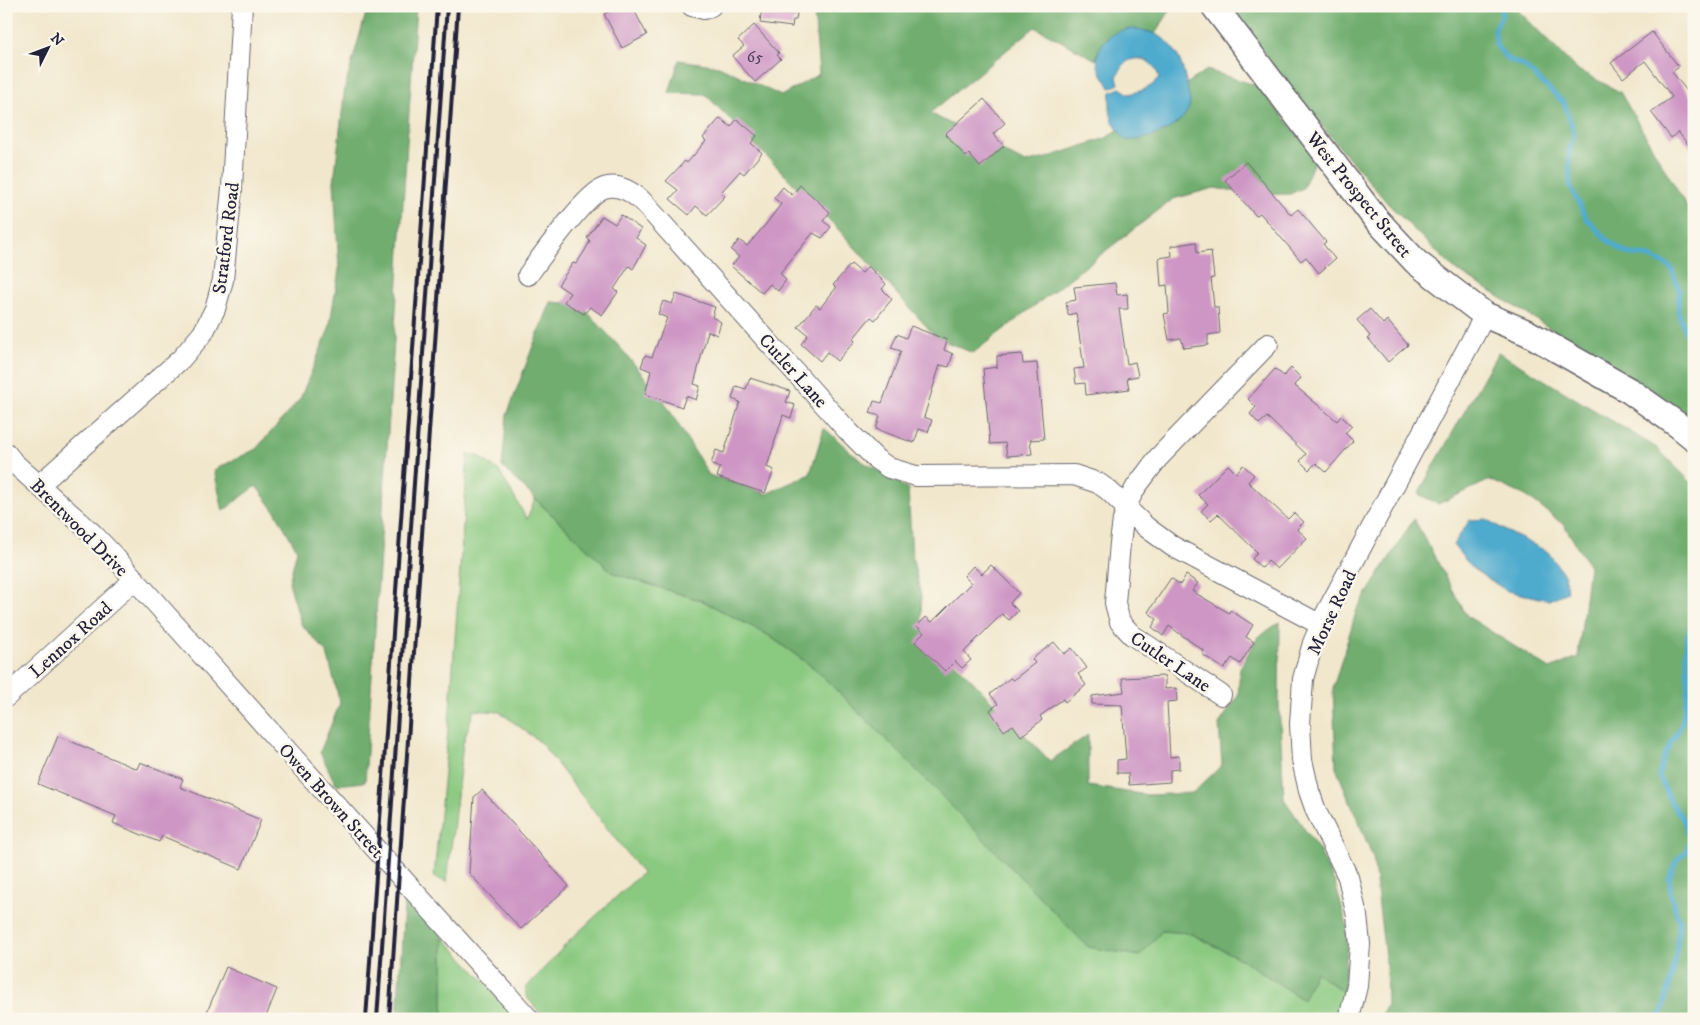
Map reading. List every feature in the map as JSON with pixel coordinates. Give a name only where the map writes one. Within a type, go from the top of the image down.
[{"type":"street","name":"Stratford Road","points":[[39,485],[181,359],[203,333],[215,309],[223,280],[232,188],[242,6]]},
{"type":"street","points":[[692,6],[704,9],[711,6]]},
{"type":"street","name":"West Prospect Street","points":[[1214,6],[1375,218],[1416,262],[1485,315],[1528,333],[1630,391],[1694,438]]},
{"type":"street","name":"Cutler Lane","points":[[528,275],[589,199],[603,188],[622,188],[634,193],[876,460],[889,468],[916,476],[1074,475],[1098,483],[1127,507],[1146,527],[1172,546],[1321,625]]},
{"type":"street","name":"Morse Road","points":[[1349,1019],[1357,986],[1360,944],[1357,916],[1348,877],[1316,811],[1308,790],[1302,760],[1300,724],[1303,679],[1313,644],[1321,625],[1485,315]]},
{"type":"street","name":"Cutler Lane","points":[[1221,696],[1132,635],[1120,622],[1115,603],[1120,543],[1127,507],[1136,487],[1158,458],[1268,344]]},
{"type":"street","name":"Brentwood Drive","points":[[6,453],[14,464],[93,534],[134,580]]},
{"type":"street","name":"Lennox Road","points":[[6,697],[134,580]]},
{"type":"street","name":"Owen Brown Street","points":[[134,580],[530,1019]]},
{"type":"green space","points":[[368,6],[416,6],[365,782],[336,785],[320,752],[340,703],[327,653],[301,624],[289,582],[297,550],[275,511],[256,486],[223,511],[214,470],[256,449],[300,399],[329,329],[339,270],[334,182],[345,87]]},
{"type":"green space","points":[[813,6],[1173,6],[1155,34],[1136,29],[1106,39],[1099,49],[1096,60],[1035,27],[930,113],[1025,163],[1106,138],[1207,70],[1258,86],[1316,157],[1303,188],[1290,194],[1257,195],[1214,188],[1173,199],[973,353],[937,338],[837,228],[705,94],[669,93],[679,60],[719,66],[781,96],[819,74]]},
{"type":"green space","points":[[1232,6],[1518,6],[1519,11],[1576,69],[1620,92],[1694,219],[1694,420],[1670,403],[1453,268],[1389,205],[1286,84]]},
{"type":"green space","points":[[551,302],[580,304],[624,352],[662,398],[709,475],[766,494],[810,474],[824,428],[860,460],[908,489],[912,556],[921,596],[922,629],[1050,761],[1088,735],[1088,786],[1147,795],[1193,793],[1222,765],[1219,724],[1238,696],[1240,668],[1258,637],[1280,622],[1279,704],[1284,799],[1319,850],[1335,883],[1348,929],[1344,992],[1315,972],[1303,1000],[1243,960],[1189,933],[1162,931],[1140,956],[1088,947],[902,755],[814,668],[768,635],[703,601],[613,573],[502,467],[507,415]]},
{"type":"green space","points":[[1498,352],[1657,448],[1694,485],[1694,1019],[1380,1019],[1387,1004],[1386,965],[1373,857],[1336,768],[1333,688],[1357,609],[1414,519],[1467,616],[1550,669],[1578,657],[1589,566],[1564,525],[1526,496],[1490,480],[1438,504],[1418,494]]},
{"type":"green space","points":[[468,455],[477,455],[499,471],[527,519],[535,499],[613,573],[703,601],[768,635],[814,668],[902,755],[1162,931],[1189,933],[1243,960],[1303,999],[1315,972],[1344,992],[1334,1019],[545,1019],[526,996],[526,988],[571,939],[642,873],[540,742],[500,712],[474,710],[463,743],[447,882],[434,877],[450,709]]},
{"type":"green space","points":[[405,889],[443,937],[443,1019],[397,1019]]},
{"type":"green space","points":[[443,937],[520,1019],[443,1019]]},
{"type":"water","points":[[1136,29],[1148,31],[1164,39],[1177,54],[1184,72],[1190,102],[1188,111],[1182,118],[1165,131],[1145,138],[1126,140],[1114,123],[1110,112],[1111,92],[1120,88],[1129,94],[1150,87],[1159,78],[1152,65],[1144,60],[1134,59],[1126,62],[1120,71],[1117,77],[1119,84],[1110,88],[1100,71],[1097,58],[1098,52],[1109,37],[1122,30]]},
{"type":"water","points":[[1486,519],[1548,552],[1565,576],[1567,592],[1549,600],[1507,591],[1473,569],[1453,545],[1470,520]]},
{"type":"building","points":[[619,6],[632,6],[647,35],[622,48],[604,14]]},
{"type":"building","points":[[762,6],[798,6],[796,20],[793,20],[792,27],[760,23]]},
{"type":"building","points":[[754,25],[779,53],[777,55],[781,59],[755,82],[732,56],[744,46],[738,40]]},
{"type":"building","points":[[1652,32],[1679,67],[1672,72],[1694,100],[1694,152],[1678,132],[1671,138],[1651,112],[1672,97],[1645,61],[1623,78],[1611,63]]},
{"type":"building","points":[[984,99],[1005,123],[993,134],[1004,146],[980,167],[969,154],[966,157],[945,134]]},
{"type":"building","points":[[720,118],[731,127],[737,119],[757,136],[751,143],[762,153],[744,174],[740,171],[721,192],[725,196],[707,215],[696,206],[689,215],[670,199],[678,190],[666,181],[685,161],[687,163],[706,141],[703,138]]},
{"type":"building","points":[[1246,162],[1291,215],[1298,209],[1326,242],[1323,244],[1335,259],[1319,273],[1306,257],[1301,261],[1260,213],[1256,216],[1225,180]]},
{"type":"building","points":[[800,185],[830,212],[823,221],[831,227],[822,238],[813,233],[780,273],[786,280],[778,291],[770,284],[762,293],[731,266],[739,257],[731,250],[739,240],[747,246],[766,224],[781,204],[774,198],[783,187],[792,195]]},
{"type":"building","points":[[621,215],[641,229],[636,238],[646,245],[633,269],[629,266],[614,289],[618,292],[602,315],[590,307],[584,314],[564,302],[570,293],[558,285],[573,263],[576,264],[584,252],[590,241],[587,238],[602,216],[615,224]]},
{"type":"building","points":[[1196,242],[1197,253],[1211,251],[1214,278],[1211,278],[1214,307],[1218,307],[1220,333],[1208,335],[1208,345],[1184,348],[1181,338],[1169,340],[1164,314],[1169,313],[1167,285],[1161,286],[1159,258],[1172,256],[1171,246]]},
{"type":"building","points":[[851,264],[862,273],[868,266],[886,284],[882,289],[892,299],[875,320],[871,317],[853,339],[855,341],[837,361],[827,352],[820,361],[801,344],[808,335],[798,327],[816,305],[820,308],[836,288],[833,285]]},
{"type":"building","points":[[1115,283],[1117,295],[1127,294],[1128,309],[1119,309],[1127,364],[1135,362],[1138,376],[1127,378],[1129,389],[1086,395],[1085,383],[1076,384],[1074,369],[1084,368],[1076,313],[1068,315],[1066,302],[1076,300],[1074,287]]},
{"type":"building","points":[[676,294],[715,307],[712,317],[721,322],[717,335],[708,331],[694,384],[700,386],[696,400],[686,396],[682,407],[645,394],[651,371],[641,367],[645,355],[652,357],[667,318],[658,314],[663,301],[672,304]]},
{"type":"building","points":[[1370,309],[1383,324],[1387,320],[1408,345],[1388,362],[1368,338],[1370,336],[1357,320]]},
{"type":"building","points":[[911,326],[947,340],[944,350],[953,354],[949,367],[940,365],[924,417],[932,420],[928,432],[919,429],[914,443],[876,429],[880,416],[870,413],[874,401],[882,403],[901,351],[891,348],[897,334],[906,338]]},
{"type":"building","points":[[1022,354],[1023,364],[1037,363],[1044,439],[1030,440],[1032,454],[1007,456],[1005,443],[990,444],[983,369],[997,367],[997,356]]},
{"type":"building","points":[[1291,368],[1301,378],[1294,385],[1337,421],[1341,416],[1352,426],[1345,433],[1353,441],[1326,472],[1316,463],[1309,470],[1300,461],[1306,454],[1267,417],[1259,424],[1250,414],[1256,407],[1248,399],[1275,369],[1284,376]]},
{"type":"building","points":[[750,378],[790,391],[786,402],[795,405],[791,418],[783,415],[767,467],[774,470],[765,493],[717,477],[720,468],[711,464],[716,450],[724,453],[740,402],[732,399],[736,386],[746,389]]},
{"type":"building","points":[[1228,465],[1236,473],[1243,465],[1254,475],[1248,482],[1288,519],[1294,513],[1304,522],[1297,529],[1307,538],[1277,569],[1268,561],[1262,568],[1252,559],[1257,552],[1218,514],[1211,520],[1201,511],[1208,504],[1198,495]]},
{"type":"building","points":[[991,565],[1019,593],[1010,603],[1018,611],[1009,620],[1002,614],[964,652],[971,660],[962,668],[955,661],[945,671],[915,642],[924,633],[917,626],[926,617],[932,622],[971,583],[964,576],[973,566],[982,574]]},
{"type":"building","points":[[1186,575],[1198,583],[1192,591],[1229,613],[1230,610],[1253,625],[1246,637],[1254,642],[1240,664],[1232,658],[1224,669],[1202,654],[1204,651],[1169,626],[1163,636],[1152,627],[1157,619],[1148,612],[1171,578],[1180,585]]},
{"type":"building","points":[[1054,642],[1064,654],[1072,648],[1087,668],[1078,674],[1086,685],[1065,702],[1063,699],[1040,716],[1042,720],[1021,736],[1013,725],[1004,731],[990,710],[998,704],[990,694],[1010,678],[1013,680],[1035,663],[1032,659]]},
{"type":"building","points":[[1165,676],[1165,689],[1176,688],[1177,701],[1167,702],[1170,757],[1179,756],[1179,769],[1170,770],[1170,782],[1129,785],[1128,773],[1117,773],[1117,760],[1126,759],[1122,705],[1092,704],[1092,696],[1124,692],[1122,678]]},
{"type":"building","points":[[58,736],[137,769],[140,762],[183,779],[180,787],[261,820],[241,869],[162,836],[159,842],[113,823],[116,816],[38,784]]},
{"type":"building","points":[[482,790],[569,886],[521,929],[469,873],[474,797]]},
{"type":"building","points":[[226,967],[277,989],[265,1019],[204,1019]]},
{"type":"waterway","points":[[1500,6],[1502,15],[1495,29],[1496,45],[1507,59],[1524,66],[1564,103],[1574,133],[1569,155],[1570,186],[1586,218],[1607,240],[1626,253],[1650,257],[1671,267],[1679,290],[1678,311],[1687,337],[1694,341]]},
{"type":"waterway","points":[[1660,1019],[1670,984],[1676,953],[1679,921],[1672,900],[1669,878],[1676,861],[1686,852],[1690,839],[1684,821],[1671,802],[1659,776],[1663,758],[1682,724],[1688,687],[1686,641],[1694,616]]},
{"type":"railway","points":[[366,1019],[437,6]]},
{"type":"railway","points":[[377,1019],[447,6]]},
{"type":"railway","points":[[389,1019],[458,6]]}]
